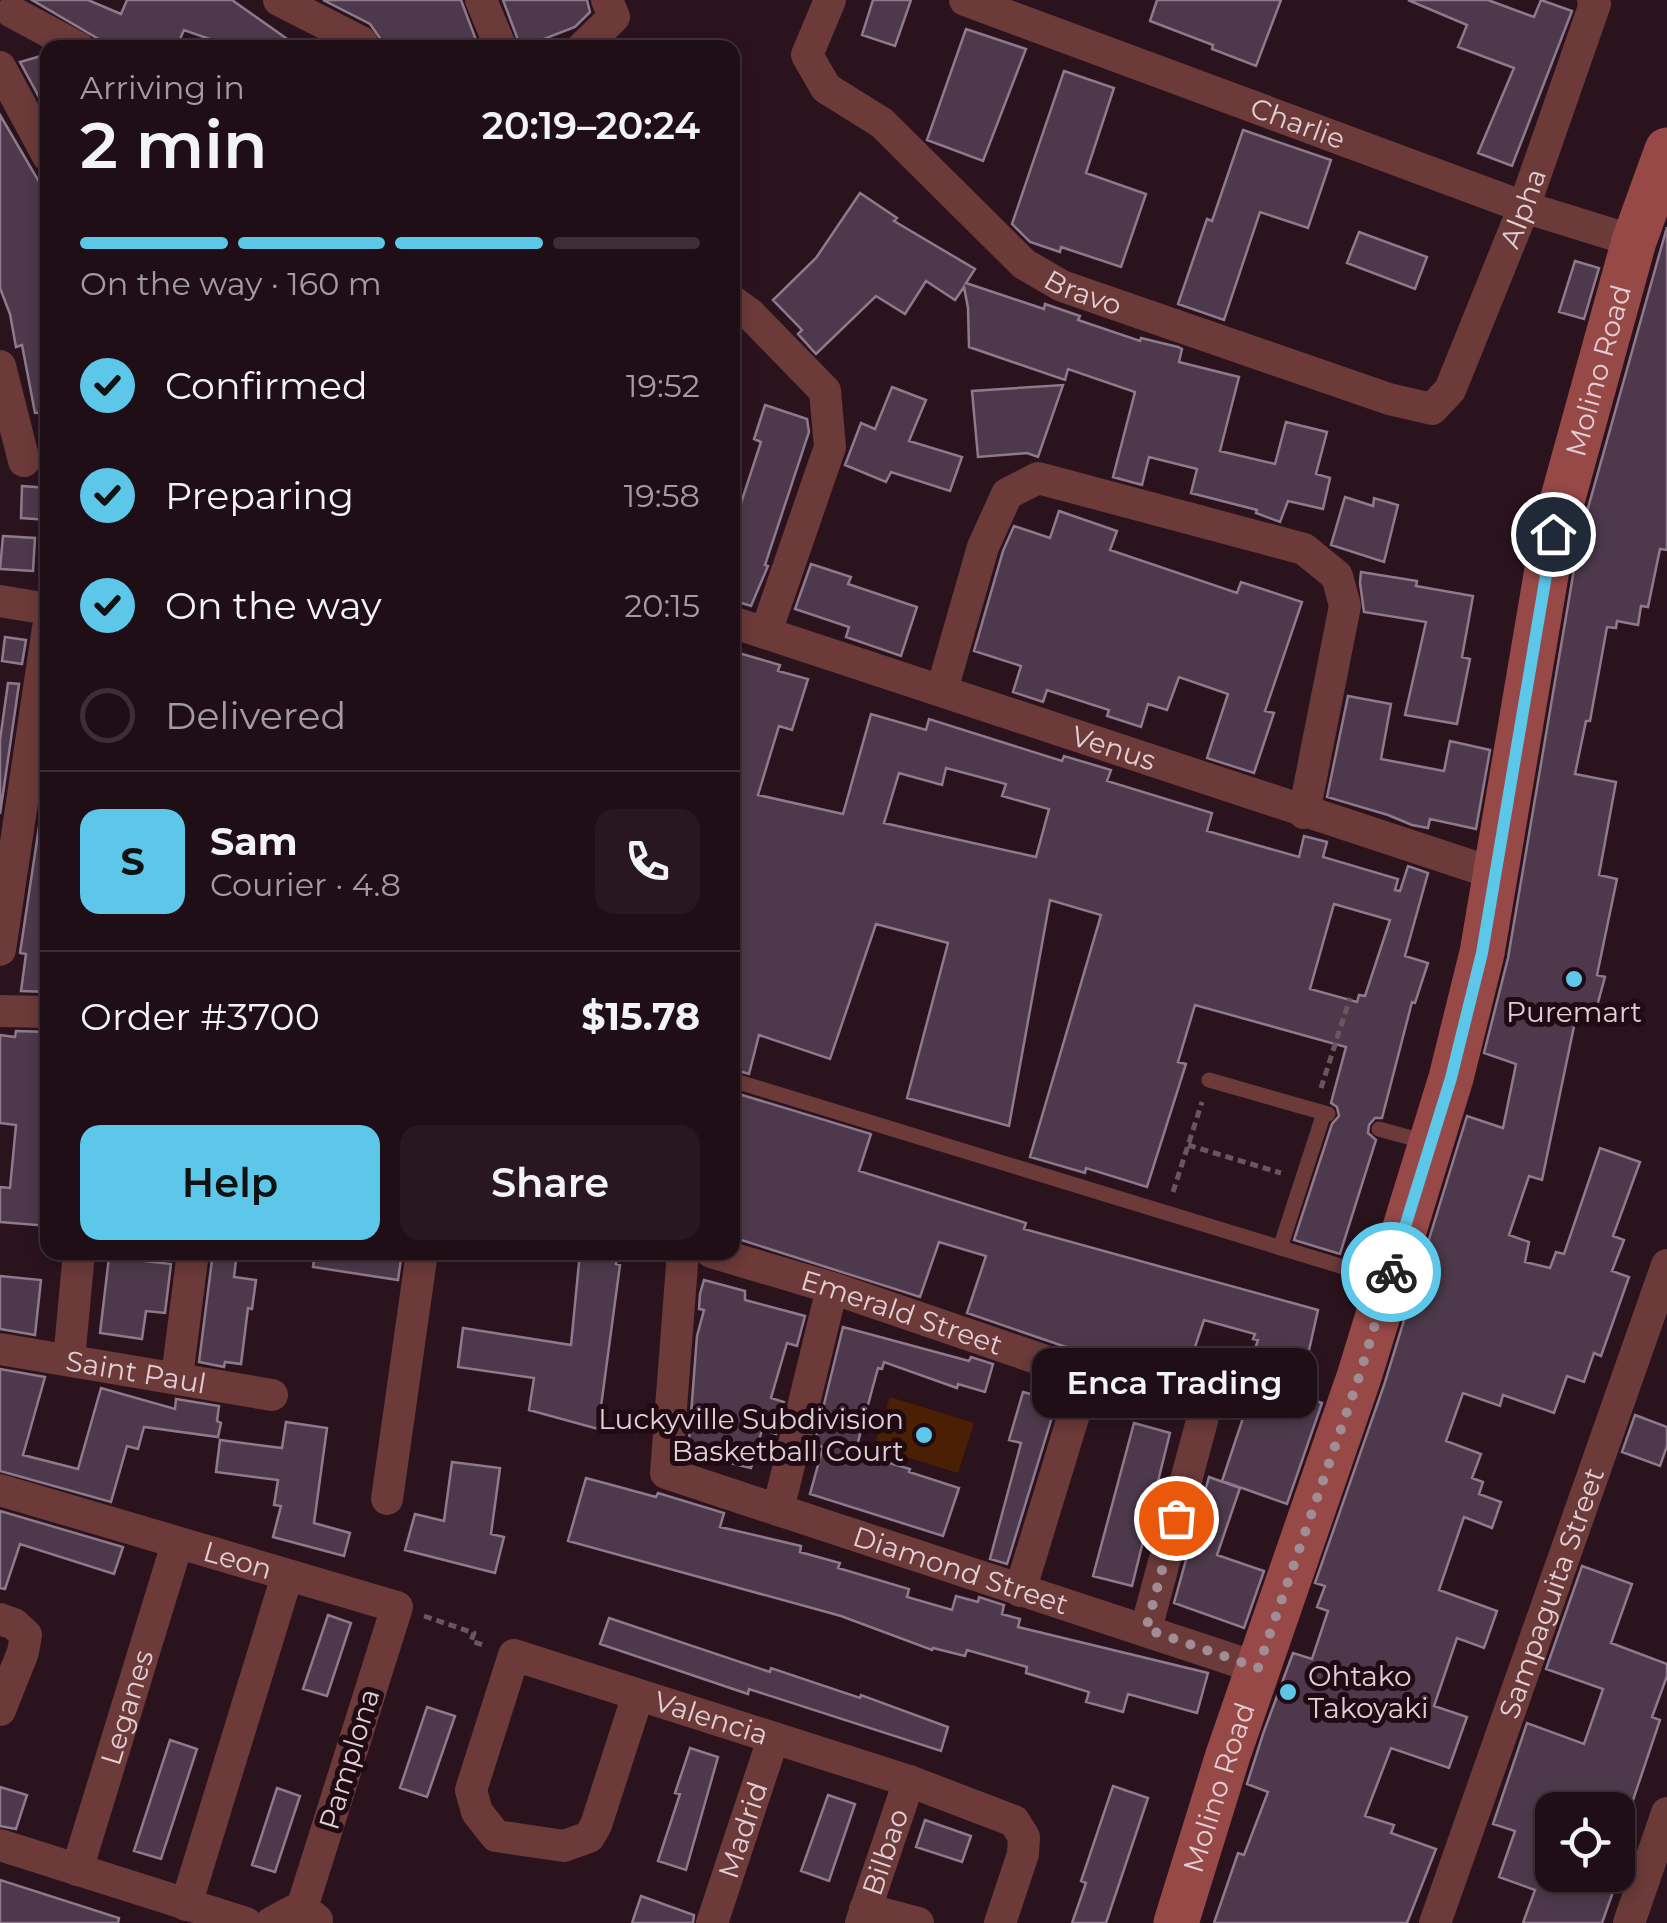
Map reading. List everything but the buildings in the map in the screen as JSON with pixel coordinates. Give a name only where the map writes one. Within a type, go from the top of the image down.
[{"type":"main road","name":"Molino Road","points":[[1176,1923],[1258,1668],[1359,1377],[1451,1078],[1482,953],[1553,534],[1634,241],[1667,150]]},
{"type":"street","points":[[279,0],[358,40]]},
{"type":"street","points":[[481,0],[498,40]]},
{"type":"street","name":"Bravo","points":[[830,0],[807,56],[826,88],[882,123],[1024,264],[1062,286],[1389,399],[1432,409]]},
{"type":"street","name":"Charlie","points":[[964,0],[1524,207],[1634,241]]},
{"type":"street","name":"Alpha","points":[[1432,409],[1450,390],[1524,207],[1595,4],[1593,0]]},
{"type":"street","points":[[12,8],[66,40]]},
{"type":"street","points":[[588,40],[610,8]]},
{"type":"street","points":[[0,66],[40,141]]},
{"type":"street","points":[[740,318],[824,391],[830,447],[766,632]]},
{"type":"street","points":[[0,366],[24,462]]},
{"type":"street","points":[[942,690],[983,547],[1007,494],[1038,478],[1304,549],[1337,576],[1345,606],[1304,813]]},
{"type":"street","points":[[0,601],[40,608]]},
{"type":"street","name":"Venus","points":[[740,624],[1496,874]]},
{"type":"street","points":[[0,950],[40,682]]},
{"type":"street","points":[[0,1011],[40,1012]]},
{"type":"street","points":[[69,1360],[78,1260]]},
{"type":"street","points":[[178,1377],[192,1260]]},
{"type":"street","points":[[387,1499],[421,1260]]},
{"type":"street","name":"Diamond Street","points":[[682,1260],[666,1473],[1258,1668]]},
{"type":"street","name":"Emerald Street","points":[[738,1260],[1086,1375],[1206,1406],[1146,1629]]},
{"type":"street","name":"Sampaguita Street","points":[[1435,1923],[1658,1318],[1667,1265]]},
{"type":"street","points":[[778,1510],[832,1288]]},
{"type":"street","name":"Saint Paul","points":[[0,1349],[272,1395]]},
{"type":"street","points":[[1020,1591],[1086,1375]]},
{"type":"street","name":"Leon","points":[[0,1490],[397,1608]]},
{"type":"street","name":"Leganes","points":[[77,1870],[177,1544]]},
{"type":"street","points":[[186,1905],[287,1576]]},
{"type":"street","name":"Pamplona","points":[[298,1919],[397,1608]]},
{"type":"street","points":[[0,1619],[14,1624],[26,1635],[0,1710]]},
{"type":"street","name":"Valencia","points":[[638,1696],[590,1837],[564,1846],[496,1836],[478,1812],[471,1790],[514,1655],[909,1781],[1014,1821],[1024,1836],[1024,1854],[1000,1923]]},
{"type":"street","name":"Madrid","points":[[712,1923],[773,1738]]},
{"type":"street","name":"Bilbao","points":[[863,1916],[909,1781]]},
{"type":"street","points":[[1629,1923],[1667,1813]]},
{"type":"street","points":[[0,1846],[246,1923]]},
{"type":"street","points":[[863,1916],[918,1923]]},
{"type":"lane","points":[[1209,1080],[1322,1112],[1280,1248]]},
{"type":"lane","points":[[740,1082],[1363,1273],[1387,1284]]},
{"type":"lane","points":[[1379,1129],[1430,1143]]},
{"type":"path","points":[[1322,1112],[1350,998]]},
{"type":"path","points":[[1166,1213],[1209,1080]]},
{"type":"path","points":[[1188,1145],[1303,1179]]},
{"type":"path","points":[[397,1608],[474,1634]]},
{"type":"shaded area","name":"Luckyville Subdivision Basketball Court","points":[[890,1397],[974,1423],[958,1473],[874,1447]]},
{"type":"way so far","points":[[1176,1518],[1146,1629],[1258,1668],[1359,1377],[1391,1272]]},
{"type":"place","name":"Puremart","points":[[1574,979]]},
{"type":"place","name":"Luckyville Subdivision Basketball Court","points":[[924,1435]]},
{"type":"place","name":"Enca Trading","points":[[1176,1518]]},
{"type":"place","name":"Ohtako Takoyaki","points":[[1288,1692]]},
{"type":"route","points":[[1391,1272],[1451,1078],[1482,953],[1553,534]]}]
